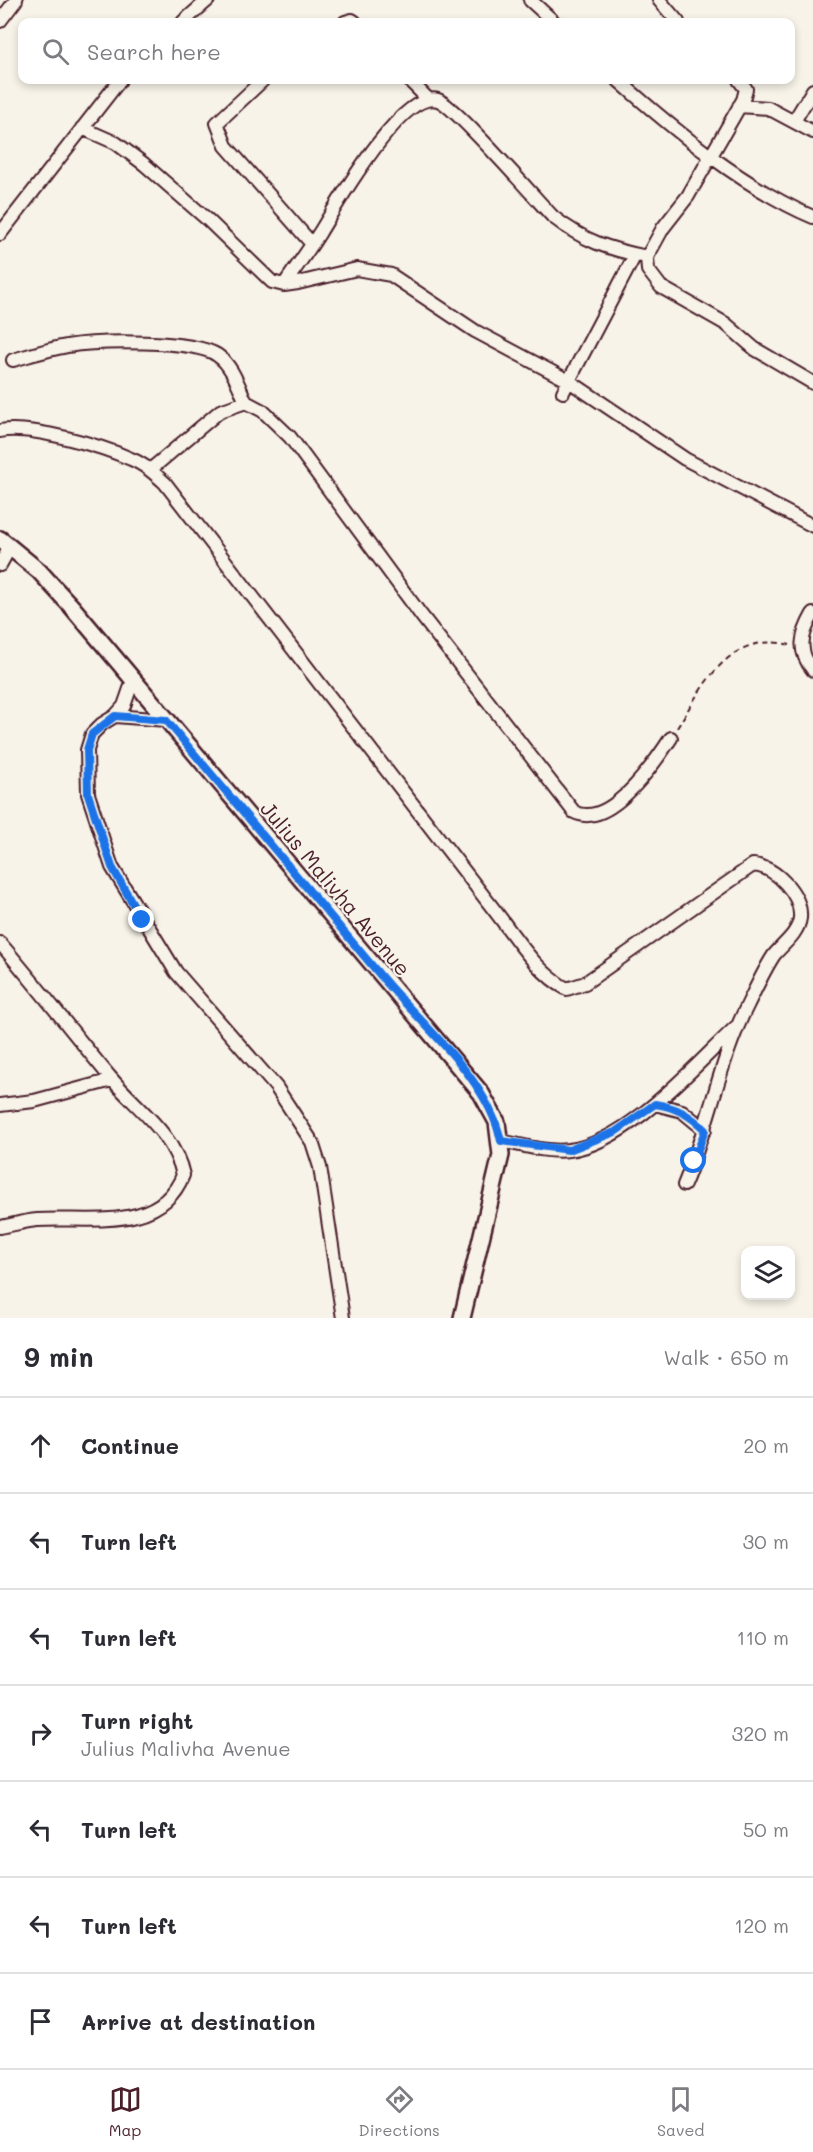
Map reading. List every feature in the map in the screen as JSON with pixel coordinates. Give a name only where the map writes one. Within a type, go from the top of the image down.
[{"type":"street","points":[[0,21],[16,0]]},
{"type":"street","points":[[188,18],[208,0]]},
{"type":"street","points":[[530,0],[550,18]]},
{"type":"street","points":[[659,0],[675,18]]},
{"type":"street","points":[[0,234],[117,84]]},
{"type":"street","points":[[259,84],[217,123],[226,146],[312,244]]},
{"type":"street","points":[[414,84],[428,99]]},
{"type":"street","points":[[623,84],[710,156],[791,208],[813,217]]},
{"type":"street","points":[[566,387],[641,256],[688,196],[739,106],[746,89],[742,84]]},
{"type":"street","points":[[794,121],[813,90]]},
{"type":"street","points":[[284,285],[342,194],[381,140],[397,121],[428,99],[439,100],[447,107],[559,222],[580,237],[619,252],[641,256]]},
{"type":"street","points":[[739,106],[768,108],[813,132]]},
{"type":"street","points":[[82,128],[116,143],[135,157],[208,220],[258,271],[272,282],[284,285],[357,269],[391,275],[475,332],[685,459],[813,525]]},
{"type":"street","points":[[641,256],[661,287],[726,324],[755,349],[813,383]]},
{"type":"street","points":[[13,360],[68,346],[116,343],[176,345],[205,350],[219,356],[246,402],[263,411],[290,437],[415,607],[574,812],[582,816],[594,816],[624,797],[671,738]]},
{"type":"street","points":[[150,470],[220,411],[246,402]]},
{"type":"street","points":[[0,431],[16,428],[97,447],[132,459],[165,483],[501,919],[533,959],[560,985],[567,989],[585,983],[753,865],[762,866],[787,886],[799,903],[799,926],[770,963],[737,1026],[705,1130],[684,1185]]},
{"type":"street","points":[[0,565],[5,543]]},
{"type":"street","name":"Julius Malivha Avenue","points":[[5,543],[45,578],[133,680],[393,991],[470,1078],[497,1122],[501,1141],[498,1170],[462,1318]]},
{"type":"street","points":[[813,614],[801,648],[804,659],[813,670]]},
{"type":"street","points":[[133,680],[124,706],[92,734],[87,750],[88,794],[103,845],[112,867],[176,972],[276,1087],[312,1142],[320,1167],[343,1318]]},
{"type":"street","points":[[115,716],[166,720]]},
{"type":"street","points":[[0,943],[112,1080],[160,1129],[173,1148],[183,1175],[177,1191],[141,1214],[115,1220],[37,1220],[0,1227]]},
{"type":"street","points":[[501,1141],[569,1150],[615,1132],[655,1104],[737,1026]]},
{"type":"street","points":[[0,1105],[34,1101],[112,1080]]},
{"type":"street","points":[[655,1104],[682,1111],[705,1130]]},
{"type":"path","points":[[671,738],[699,690],[736,652],[756,642],[801,648]]},
{"type":"route","points":[[142,920],[112,867],[88,794],[87,750],[92,734],[115,716],[166,720],[393,991],[470,1078],[497,1122],[501,1141],[569,1150],[615,1132],[655,1104],[682,1111],[705,1130],[694,1161]]}]
